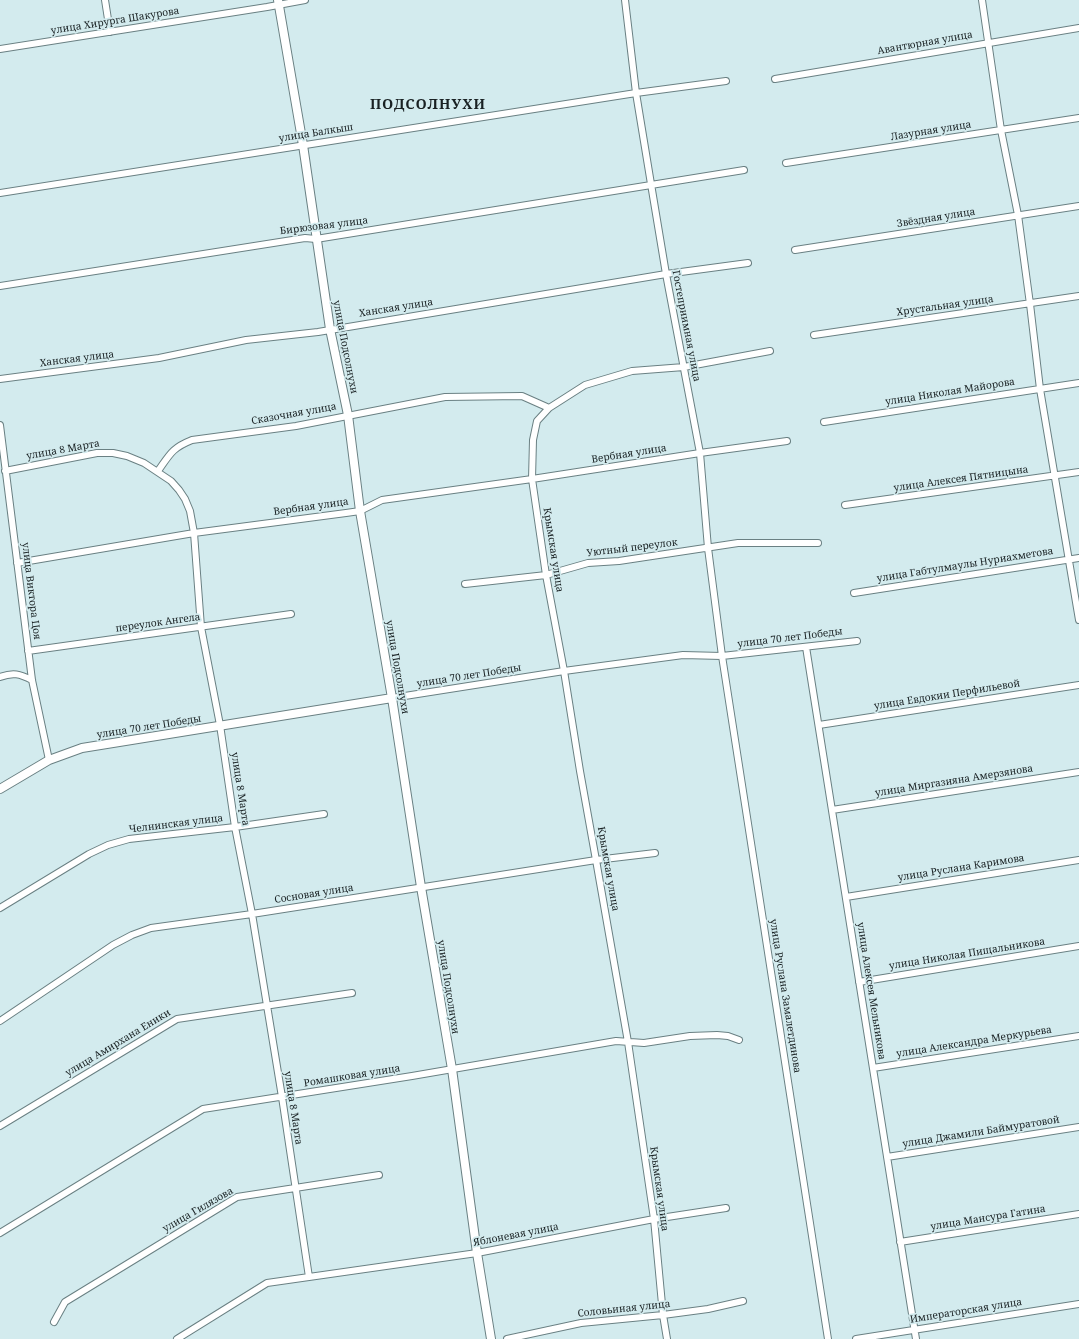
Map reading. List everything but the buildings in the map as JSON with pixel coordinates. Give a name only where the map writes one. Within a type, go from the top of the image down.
[{"type":"street","points":[[105,0],[110,32]]},
{"type":"street","name":"улица Хирурга Шакурова","points":[[0,49],[110,32],[278,2],[305,0]]},
{"type":"street","name":"Гостеприимная улица","points":[[625,0],[636,93],[651,184],[666,274],[700,452],[708,548],[722,656]]},
{"type":"street","points":[[982,0],[1001,130],[1018,216],[1040,389],[1079,620]]},
{"type":"street","name":"улица Подсолнухи","points":[[278,2],[303,145],[330,329],[348,415],[360,511],[452,1069],[489,1339]]},
{"type":"street","name":"Авантюрная улица","points":[[775,79],[988,42],[1079,28]]},
{"type":"street","name":"улица Балкыш","points":[[0,193],[636,93],[726,81]]},
{"type":"street","name":"Лазурная улица","points":[[786,163],[1079,118]]},
{"type":"street","name":"Бирюзовая улица","points":[[0,286],[305,238],[316,239],[744,170]]},
{"type":"street","name":"Звёздная улица","points":[[795,250],[1079,206]]},
{"type":"street","name":"Ханская улица","points":[[0,379],[158,358],[246,340],[330,329],[666,274],[748,263]]},
{"type":"street","name":"Хрустальная улица","points":[[814,335],[1079,296]]},
{"type":"street","points":[[549,408],[584,385],[632,371],[684,367],[770,351]]},
{"type":"street","name":"улица Николая Майорова","points":[[824,422],[1079,383]]},
{"type":"street","name":"Сказочная улица","points":[[158,472],[172,452],[180,444],[192,440],[296,426],[446,397],[522,396],[549,408]]},
{"type":"street","name":"Крымская улица","points":[[549,408],[537,421],[532,440],[532,479],[546,575],[564,670],[580,771],[628,1042],[654,1218],[664,1315],[668,1339]]},
{"type":"street","name":"улица Виктора Цоя","points":[[0,424],[32,680],[49,760]]},
{"type":"street","name":"Вербная улица","points":[[17,563],[194,533],[360,511],[382,500],[532,479],[700,452],[787,441]]},
{"type":"street","name":"улица 8 Марта","points":[[5,471],[97,453],[113,453],[127,456],[144,463],[171,481],[185,499],[190,511],[194,533],[201,627],[220,726],[235,827],[252,914],[309,1276]]},
{"type":"street","name":"улица Алексея Пятницына","points":[[845,505],[1079,472]]},
{"type":"street","points":[[0,485],[7,485]]},
{"type":"street","name":"Уютный переулок","points":[[465,584],[546,575],[588,563],[619,561],[738,543],[818,543]]},
{"type":"street","name":"улица Габтулмаулы Нуриахметова","points":[[854,593],[1079,558]]},
{"type":"street","name":"переулок Ангела","points":[[28,651],[291,614]]},
{"type":"street","name":"улица 70 лет Победы","points":[[0,789],[49,760],[82,748],[564,670],[683,655],[722,656],[857,641]]},
{"type":"street","name":"улица Алексея Мельникова","points":[[806,647],[916,1339]]},
{"type":"street","name":"улица Руслана Замалетдинова","points":[[722,656],[828,1339]]},
{"type":"street","points":[[0,677],[14,673],[32,680]]},
{"type":"street","name":"улица Евдокии Перфильевой","points":[[819,725],[1079,685]]},
{"type":"street","name":"улица Миргазияна Амерзянова","points":[[832,810],[1079,772]]},
{"type":"street","name":"Челнинская улица","points":[[0,908],[89,854],[108,845],[129,839],[235,827],[324,814]]},
{"type":"street","name":"Сосновая улица","points":[[0,1021],[113,945],[132,934],[151,928],[252,914],[596,860],[655,853]]},
{"type":"street","name":"улица Руслана Каримова","points":[[846,897],[1079,860]]},
{"type":"street","name":"улица Николая Пищальникова","points":[[859,982],[1079,946]]},
{"type":"street","name":"улица Амирхана Еники","points":[[0,1126],[177,1019],[352,993]]},
{"type":"street","name":"Ромашковая улица","points":[[0,1232],[202,1109],[616,1042],[644,1043],[690,1036],[717,1035],[728,1036],[739,1040]]},
{"type":"street","name":"улица Александра Меркурьева","points":[[873,1068],[1079,1036]]},
{"type":"street","name":"улица Джамили Баймуратовой","points":[[887,1157],[1079,1127]]},
{"type":"street","name":"улица Гилязова","points":[[54,1322],[64,1302],[237,1197],[379,1175]]},
{"type":"street","name":"Яблоневая улица","points":[[177,1339],[267,1283],[477,1253],[654,1218],[726,1208]]},
{"type":"street","name":"улица Мансура Гатина","points":[[900,1242],[1079,1214]]},
{"type":"street","name":"Соловьиная улица","points":[[507,1339],[581,1323],[708,1309],[743,1300]]},
{"type":"street","name":"Императорская улица","points":[[856,1339],[1079,1304]]},
{"type":"district","name":"ПОДСОЛНУХИ","points":[[428,105]]}]
